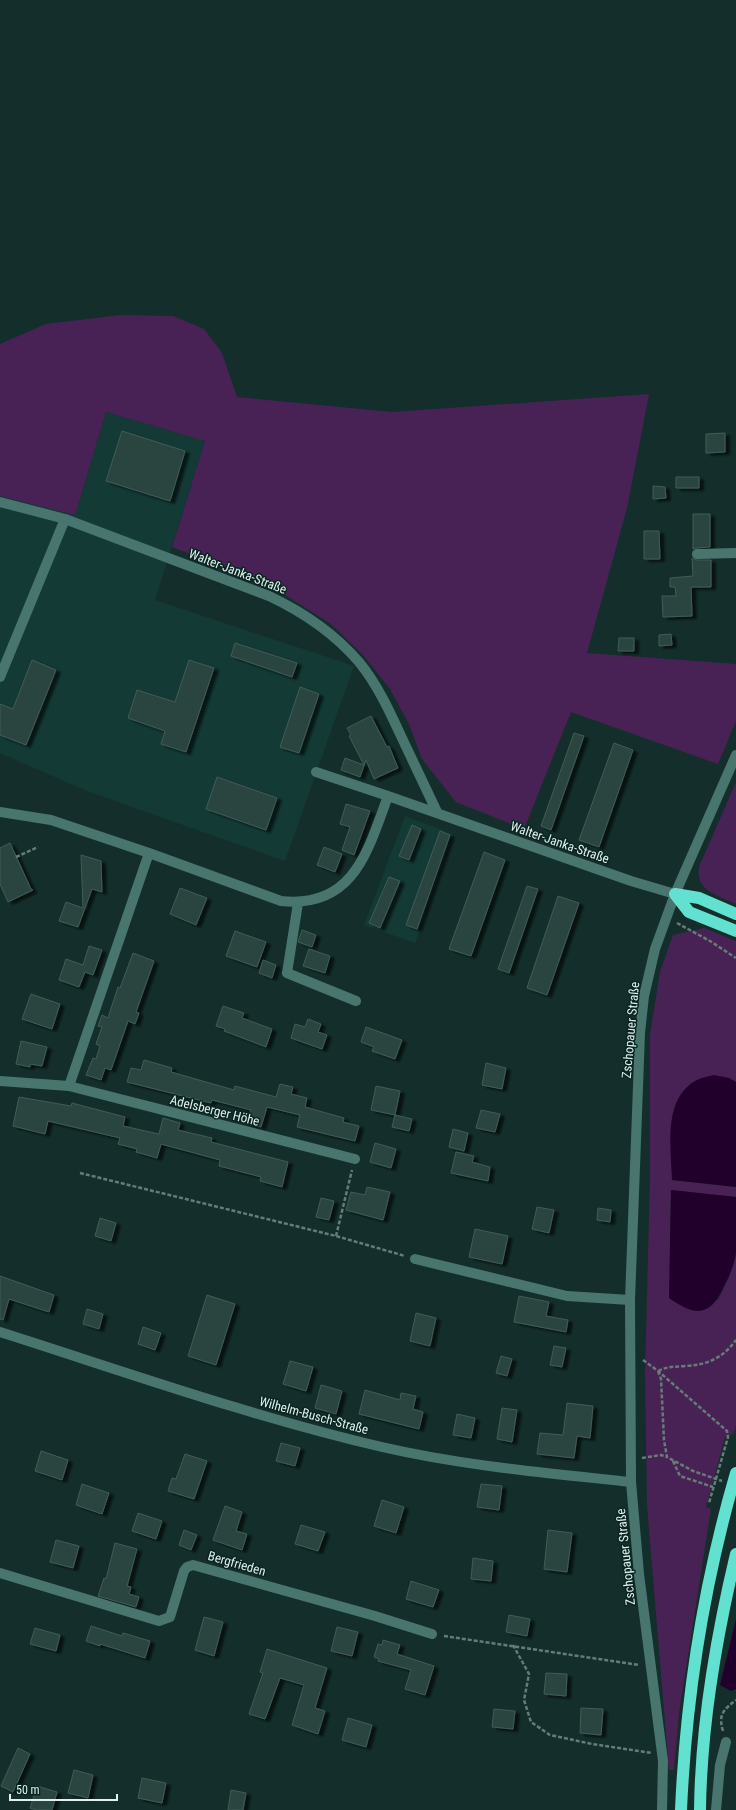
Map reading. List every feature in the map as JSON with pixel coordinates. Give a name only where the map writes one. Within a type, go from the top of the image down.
[{"type":"highway","points":[[676,894],[700,898],[736,914]]},
{"type":"highway","points":[[676,894],[690,912],[736,931]]},
{"type":"highway","points":[[681,1810],[687,1720],[693,1670],[707,1588],[736,1473]]},
{"type":"highway","points":[[700,1810],[703,1746],[707,1709],[720,1626],[736,1554]]},
{"type":"street","name":"Walter-Janka-Straße","points":[[0,502],[65,518],[269,596],[287,604],[321,627],[358,662],[371,679],[389,711],[437,812]]},
{"type":"street","points":[[0,677],[65,518]]},
{"type":"street","points":[[697,554],[736,553]]},
{"type":"street","name":"Zschopauer Straße","points":[[662,1810],[662,1755],[639,1574],[631,1482],[630,1300],[640,1032],[643,1003],[651,964],[667,917],[736,755]]},
{"type":"street","name":"Walter-Janka-Straße","points":[[316,772],[437,812],[631,881],[676,894]]},
{"type":"street","points":[[0,812],[51,820],[149,852],[282,901],[298,903],[320,898],[344,883],[354,873],[362,861],[370,843],[388,796]]},
{"type":"street","points":[[69,1086],[149,852]]},
{"type":"street","points":[[298,903],[287,974],[356,1001]]},
{"type":"street","name":"Adelsberger Höhe","points":[[0,1081],[69,1086],[355,1158]]},
{"type":"street","points":[[416,1259],[567,1296],[630,1300]]},
{"type":"street","name":"Wilhelm-Busch-Straße","points":[[0,1332],[250,1411],[382,1447],[488,1466],[631,1482]]},
{"type":"street","name":"Bergfrieden","points":[[0,1573],[159,1621],[170,1617],[184,1571],[187,1567],[193,1565],[432,1634]]},
{"type":"street","points":[[716,1810],[720,1765],[726,1742]]},
{"type":"path","points":[[16,857],[38,847]]},
{"type":"path","points":[[667,917],[710,941],[736,958]]},
{"type":"path","points":[[336,1236],[355,1158]]},
{"type":"path","points":[[80,1173],[336,1236],[416,1259]]},
{"type":"path","points":[[658,1371],[667,1366],[693,1366],[709,1362],[727,1351],[736,1340]]},
{"type":"path","points":[[631,1352],[658,1371],[728,1431],[728,1437],[709,1503]]},
{"type":"path","points":[[658,1371],[661,1379],[664,1440],[667,1457]]},
{"type":"path","points":[[640,1458],[662,1455],[692,1471],[729,1483]]},
{"type":"path","points":[[673,1461],[680,1476],[714,1486]]},
{"type":"path","points":[[432,1634],[651,1667]]},
{"type":"path","points":[[513,1645],[529,1674],[524,1700],[531,1722],[550,1735],[592,1744],[662,1755]]},
{"type":"path","points":[[726,1742],[720,1722],[722,1713],[736,1700]]},
{"type":"shaded area","points":[[121,315],[173,316],[204,329],[222,353],[237,397],[392,412],[649,394],[627,508],[587,653],[736,664],[736,721],[718,764],[571,712],[524,829],[456,802],[422,759],[409,724],[390,689],[363,655],[331,624],[263,581],[172,547],[205,441],[106,412],[75,515],[0,496],[0,344],[46,324]]},
{"type":"shaded area","points":[[106,412],[205,441],[155,600],[354,666],[285,861],[87,791],[0,753],[0,496],[75,515]]},
{"type":"shaded area","points":[[736,782],[736,904],[710,892],[704,887],[699,875],[699,867]]},
{"type":"shaded area","points":[[405,816],[453,834],[415,943],[364,925]]},
{"type":"shaded area","points":[[704,928],[736,941],[736,1082],[729,1078],[673,1114],[671,1135],[672,1180],[736,1187],[736,1197],[671,1190],[669,1298],[718,1300],[729,1277],[736,1254],[736,1426],[733,1434],[725,1437],[706,1507],[711,1509],[679,1713],[674,1770],[669,1770],[647,1505],[645,1373],[650,1179],[650,1035],[660,972],[673,935]]},
{"type":"shaded area","points":[[714,1075],[729,1078],[736,1082],[736,1187],[672,1180],[670,1138],[671,1124],[679,1097],[687,1087],[699,1079]]},
{"type":"shaded area","points":[[671,1190],[736,1197],[736,1252],[733,1265],[720,1295],[709,1308],[695,1311],[688,1309],[669,1298]]},
{"type":"shaded area","points":[[736,1619],[736,1689],[731,1691],[720,1685]]},
{"type":"building","points":[[122,431],[185,451],[170,501],[106,481]]},
{"type":"building","points":[[725,433],[725,452],[706,453],[706,434]]},
{"type":"building","points":[[676,477],[699,477],[699,488],[676,488]]},
{"type":"building","points":[[653,486],[665,487],[666,498],[653,499]]},
{"type":"building","points":[[693,514],[710,514],[710,547],[693,549]]},
{"type":"building","points":[[644,531],[659,531],[660,559],[644,559]]},
{"type":"building","points":[[692,558],[697,560],[711,560],[711,587],[691,587],[692,616],[663,617],[662,596],[676,596],[675,587],[670,587],[670,578],[693,576]]},
{"type":"building","points":[[671,634],[672,645],[659,646],[659,635]]},
{"type":"building","points":[[619,638],[634,638],[634,651],[618,651]]},
{"type":"building","points":[[235,643],[297,663],[292,677],[231,656]]},
{"type":"building","points":[[32,660],[56,670],[26,745],[0,735],[0,704],[13,709]]},
{"type":"building","points":[[189,660],[214,668],[186,752],[161,744],[165,731],[128,718],[137,690],[175,702]]},
{"type":"building","points":[[300,687],[319,694],[299,753],[280,747]]},
{"type":"building","points":[[371,716],[387,747],[389,746],[398,768],[374,779],[366,760],[360,777],[341,770],[345,758],[364,765],[349,736],[351,735],[347,728]]},
{"type":"building","points":[[574,733],[584,736],[551,830],[541,826]]},
{"type":"building","points":[[614,743],[633,750],[599,847],[579,840]]},
{"type":"building","points":[[217,777],[277,798],[266,830],[206,809]]},
{"type":"building","points":[[346,804],[370,811],[354,855],[342,850],[350,827],[340,824]]},
{"type":"building","points":[[412,825],[421,829],[409,860],[399,856]]},
{"type":"building","points":[[440,831],[450,835],[417,929],[406,925]]},
{"type":"building","points":[[10,843],[31,889],[33,890],[8,902],[0,884],[0,848]]},
{"type":"building","points":[[324,847],[342,854],[335,872],[317,865]]},
{"type":"building","points":[[484,852],[505,860],[471,956],[449,949]]},
{"type":"building","points":[[81,855],[101,861],[102,892],[92,889],[78,927],[59,921],[66,902],[83,908]]},
{"type":"building","points":[[389,877],[400,881],[380,928],[369,923]]},
{"type":"building","points":[[527,886],[538,889],[509,973],[498,969]]},
{"type":"building","points":[[180,888],[207,898],[196,925],[170,914]]},
{"type":"building","points":[[558,896],[579,903],[547,995],[527,988]]},
{"type":"building","points":[[302,930],[316,935],[312,947],[298,942]]},
{"type":"building","points":[[235,931],[266,942],[257,967],[226,956]]},
{"type":"building","points":[[89,946],[102,950],[93,975],[85,972],[79,987],[59,980],[66,959],[83,965]]},
{"type":"building","points":[[309,949],[330,956],[325,973],[303,966]]},
{"type":"building","points":[[133,953],[154,961],[136,1012],[139,1013],[135,1024],[128,1021],[111,1070],[105,1068],[101,1080],[86,1075],[93,1058],[96,1059],[100,1046],[96,1044],[102,1027],[98,1026],[102,1015],[108,1018],[118,987],[120,988]]},
{"type":"building","points":[[263,960],[276,965],[272,978],[259,973]]},
{"type":"building","points":[[31,994],[60,1004],[52,1029],[22,1019]]},
{"type":"building","points":[[223,1006],[244,1013],[242,1018],[272,1029],[266,1047],[224,1031],[225,1029],[216,1026]]},
{"type":"building","points":[[308,1019],[321,1024],[318,1032],[327,1035],[322,1049],[291,1038],[295,1024],[305,1027]]},
{"type":"building","points":[[366,1027],[402,1040],[395,1059],[372,1051],[374,1047],[361,1042]]},
{"type":"building","points":[[21,1041],[47,1047],[42,1066],[30,1064],[30,1067],[16,1064]]},
{"type":"building","points":[[144,1060],[172,1068],[171,1072],[234,1090],[235,1086],[276,1097],[280,1084],[293,1087],[291,1094],[307,1098],[305,1107],[344,1118],[343,1122],[359,1126],[355,1141],[297,1127],[300,1115],[267,1107],[261,1127],[247,1123],[251,1110],[212,1100],[211,1103],[127,1082],[131,1068],[141,1070]]},
{"type":"building","points":[[486,1063],[506,1068],[502,1089],[482,1085]]},
{"type":"building","points":[[376,1086],[400,1091],[395,1115],[371,1110]]},
{"type":"building","points":[[19,1097],[71,1106],[72,1103],[125,1117],[123,1126],[159,1134],[163,1118],[180,1123],[178,1130],[212,1138],[211,1142],[288,1162],[282,1187],[260,1181],[261,1177],[219,1166],[220,1160],[161,1144],[157,1158],[136,1152],[137,1149],[118,1144],[120,1138],[48,1121],[45,1134],[13,1126]]},
{"type":"building","points":[[481,1110],[500,1114],[495,1132],[476,1128]]},
{"type":"building","points":[[395,1115],[412,1119],[409,1131],[392,1127]]},
{"type":"building","points":[[453,1129],[468,1133],[464,1151],[449,1147]]},
{"type":"building","points":[[375,1143],[396,1149],[391,1168],[370,1162]]},
{"type":"building","points":[[456,1152],[474,1156],[472,1162],[490,1167],[488,1181],[451,1173]]},
{"type":"building","points":[[367,1187],[390,1192],[383,1220],[346,1210],[351,1192],[365,1195]]},
{"type":"building","points":[[321,1198],[334,1201],[329,1220],[316,1217]]},
{"type":"building","points":[[537,1207],[554,1210],[549,1233],[532,1229]]},
{"type":"building","points":[[598,1208],[611,1210],[610,1222],[597,1220]]},
{"type":"building","points":[[100,1218],[116,1223],[111,1241],[95,1236]]},
{"type":"building","points":[[475,1229],[508,1236],[502,1264],[469,1257]]},
{"type":"building","points":[[0,1276],[54,1295],[49,1312],[9,1299],[3,1320],[0,1319]]},
{"type":"building","points":[[207,1295],[235,1304],[216,1365],[188,1356]]},
{"type":"building","points":[[519,1296],[549,1302],[546,1316],[568,1320],[566,1332],[514,1322]]},
{"type":"building","points":[[87,1309],[103,1314],[99,1329],[83,1324]]},
{"type":"building","points":[[416,1313],[436,1318],[430,1346],[410,1341]]},
{"type":"building","points":[[143,1327],[161,1333],[155,1350],[138,1344]]},
{"type":"building","points":[[554,1346],[566,1348],[562,1367],[550,1365]]},
{"type":"building","points":[[501,1356],[512,1359],[507,1376],[496,1373]]},
{"type":"building","points":[[290,1361],[313,1367],[306,1391],[283,1384]]},
{"type":"building","points":[[321,1385],[342,1391],[336,1414],[315,1408]]},
{"type":"building","points":[[365,1390],[400,1400],[401,1393],[416,1396],[413,1409],[423,1412],[419,1429],[359,1414]]},
{"type":"building","points":[[567,1403],[593,1406],[590,1438],[577,1436],[574,1458],[537,1454],[540,1433],[563,1435]]},
{"type":"building","points":[[502,1408],[517,1410],[512,1442],[497,1439]]},
{"type":"building","points":[[457,1414],[475,1418],[471,1438],[453,1435]]},
{"type":"building","points":[[281,1443],[300,1448],[295,1466],[276,1461]]},
{"type":"building","points":[[41,1451],[68,1460],[62,1480],[35,1471]]},
{"type":"building","points":[[185,1454],[207,1461],[194,1499],[168,1491],[172,1478],[176,1479]]},
{"type":"building","points":[[82,1484],[109,1493],[102,1514],[76,1505]]},
{"type":"building","points":[[481,1484],[502,1486],[499,1510],[477,1507]]},
{"type":"building","points":[[382,1500],[404,1507],[396,1533],[374,1526]]},
{"type":"building","points":[[225,1506],[242,1512],[236,1531],[247,1534],[242,1550],[213,1540]]},
{"type":"building","points":[[138,1513],[162,1521],[156,1539],[132,1531]]},
{"type":"building","points":[[301,1525],[325,1532],[318,1551],[295,1544]]},
{"type":"building","points":[[184,1530],[197,1535],[191,1550],[179,1545]]},
{"type":"building","points":[[548,1530],[572,1533],[567,1572],[544,1569]]},
{"type":"building","points":[[56,1540],[79,1546],[73,1568],[50,1562]]},
{"type":"building","points":[[115,1543],[137,1549],[127,1586],[131,1587],[129,1594],[139,1597],[136,1607],[98,1596],[104,1578],[106,1579]]},
{"type":"building","points":[[473,1558],[493,1561],[491,1581],[471,1579]]},
{"type":"building","points":[[411,1581],[439,1590],[433,1607],[406,1599]]},
{"type":"building","points":[[509,1615],[530,1619],[527,1636],[506,1632]]},
{"type":"building","points":[[204,1617],[223,1622],[214,1656],[195,1650]]},
{"type":"building","points":[[91,1626],[122,1636],[123,1633],[150,1641],[145,1658],[86,1641]]},
{"type":"building","points":[[337,1627],[358,1632],[352,1656],[331,1651]]},
{"type":"building","points":[[35,1628],[60,1635],[56,1651],[30,1644]]},
{"type":"building","points":[[383,1640],[400,1645],[397,1654],[434,1666],[425,1695],[405,1689],[411,1670],[378,1661],[379,1659],[374,1657],[378,1644],[382,1645]]},
{"type":"building","points":[[267,1649],[327,1668],[315,1708],[325,1711],[318,1734],[292,1725],[304,1685],[280,1678],[265,1719],[249,1714],[263,1673],[260,1672]]},
{"type":"building","points":[[546,1673],[567,1674],[566,1696],[544,1694]]},
{"type":"building","points":[[581,1708],[603,1709],[601,1735],[580,1733]]},
{"type":"building","points":[[494,1709],[515,1711],[513,1729],[492,1727]]},
{"type":"building","points":[[348,1718],[372,1725],[366,1747],[342,1740]]},
{"type":"building","points":[[18,1748],[30,1754],[13,1792],[1,1786]]},
{"type":"building","points":[[74,1770],[93,1775],[88,1798],[68,1793]]},
{"type":"building","points":[[142,1778],[166,1783],[162,1803],[138,1798]]},
{"type":"building","points":[[37,1786],[57,1792],[52,1810],[37,1810],[30,1808]]},
{"type":"building","points":[[231,1790],[246,1793],[243,1810],[228,1810]]}]
